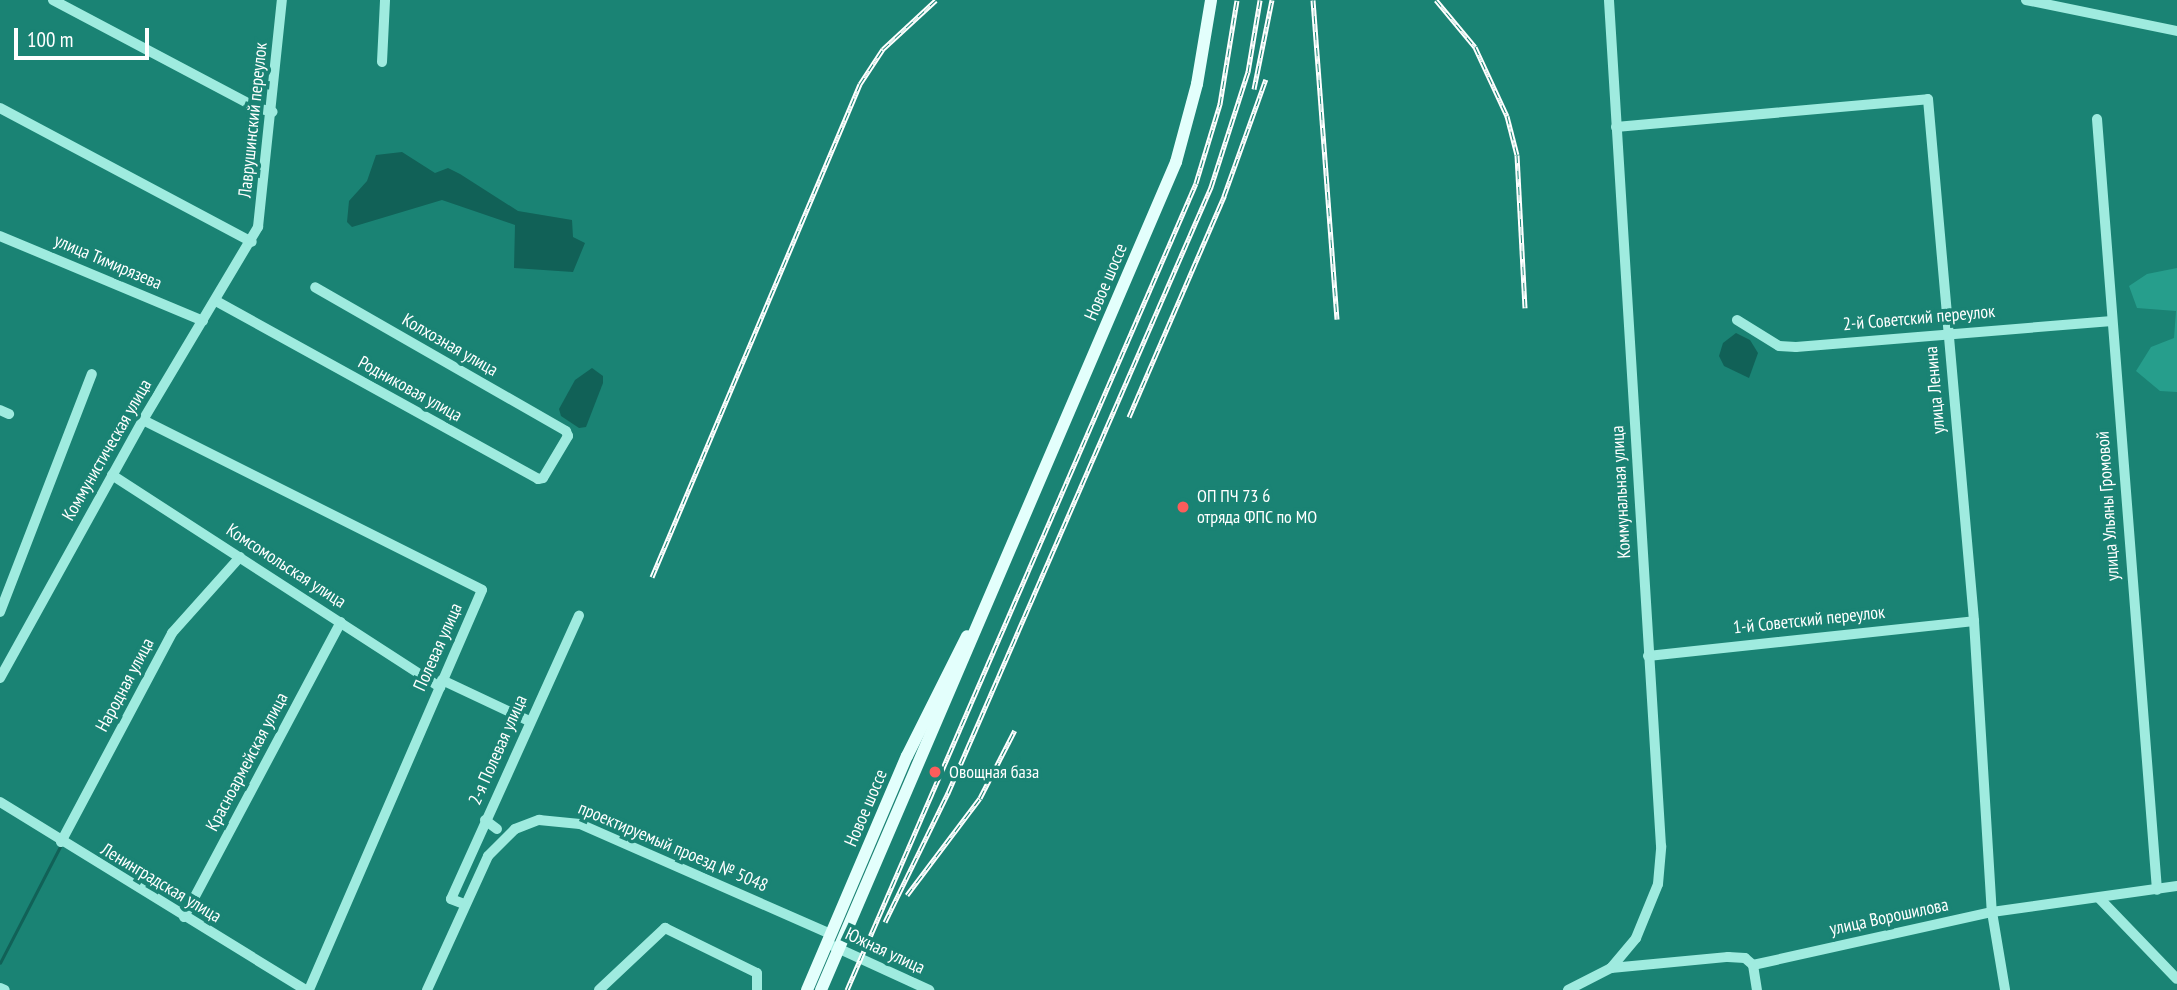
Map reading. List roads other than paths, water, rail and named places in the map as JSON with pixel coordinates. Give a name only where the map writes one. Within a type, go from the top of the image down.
[{"type":"main road","name":"Новое шоссе","points":[[807,990],[833,942],[954,688],[1001,567],[1176,162],[1197,83],[1211,0]]},
{"type":"main road","name":"Новое шоссе","points":[[821,990],[833,942]]},
{"type":"street","points":[[53,0],[257,108],[273,112]]},
{"type":"street","name":"Лаврушинский переулок","points":[[252,242],[262,208],[282,0]]},
{"type":"street","points":[[382,62],[385,0]]},
{"type":"street","name":"Коммунальная улица","points":[[1609,0],[1661,846],[1658,884],[1636,938],[1611,968]]},
{"type":"street","points":[[2026,0],[2177,31]]},
{"type":"street","name":"улица Ленина","points":[[1616,127],[1928,99],[1974,621],[1992,912],[2005,990]]},
{"type":"street","points":[[0,108],[252,242]]},
{"type":"street","name":"улица Ульяны Громовой","points":[[2097,120],[2157,890]]},
{"type":"street","name":"улица Тимирязева","points":[[0,236],[203,321]]},
{"type":"street","name":"Коммунистическая улица","points":[[0,678],[143,420],[252,242]]},
{"type":"street","name":"Колхозная улица","points":[[315,287],[567,433]]},
{"type":"street","name":"Родниковая улица","points":[[216,301],[538,479],[543,478],[567,433]]},
{"type":"street","name":"2-й Советский переулок","points":[[1737,320],[1779,346],[1947,331],[2112,321]]},
{"type":"street","name":"Коммунистическая улица","points":[[0,612],[92,374]]},
{"type":"street","name":"Полевая улица","points":[[143,420],[482,590],[307,990]]},
{"type":"street","name":"Комсомольская улица","points":[[112,475],[441,683],[529,721]]},
{"type":"street","name":"Народная улица","points":[[61,842],[173,634],[240,557]]},
{"type":"street","name":"2-я Полевая улица","points":[[464,904],[451,899],[529,721],[579,617]]},
{"type":"street","name":"1-й Советский переулок","points":[[1648,656],[1974,621]]},
{"type":"street","name":"Красноармейская улица","points":[[184,918],[341,622]]},
{"type":"street","name":"Ленинградская улица","points":[[0,802],[184,918],[307,990]]},
{"type":"street","name":"проектируемый проезд № 5048","points":[[426,990],[488,856],[504,836],[527,823],[551,819],[580,824],[833,942]]},
{"type":"street","points":[[485,820],[497,830]]},
{"type":"street","name":"улица Ворошилова","points":[[1611,968],[1728,957],[1745,958],[1753,965],[1992,912],[2177,886]]},
{"type":"street","points":[[2098,898],[2177,979]]},
{"type":"street","points":[[599,990],[665,928],[752,970],[760,979],[757,990]]},
{"type":"street","name":"Южная улица","points":[[833,942],[929,990]]},
{"type":"street","points":[[1753,965],[1757,990]]},
{"type":"street","points":[[1568,990],[1611,968]]},
{"type":"street","points":[[0,988],[5,990]]},
{"type":"water","points":[[402,152],[435,173],[448,168],[460,174],[518,211],[572,220],[573,237],[585,243],[573,272],[514,268],[515,225],[442,200],[352,227],[347,222],[349,201],[367,181],[376,155]]},
{"type":"water","points":[[1736,333],[1750,340],[1758,353],[1749,378],[1724,366],[1719,356],[1723,343]]},
{"type":"water","points":[[592,368],[603,376],[603,383],[586,427],[579,428],[561,416],[559,409],[575,380]]},
{"type":"waterway","points":[[0,963],[61,845]]},
{"type":"railway","points":[[652,577],[860,84],[883,49],[936,0]]},
{"type":"railway","points":[[847,990],[1196,183],[1220,104],[1237,0]]},
{"type":"railway","points":[[885,922],[948,793],[1211,187],[1248,72],[1260,0]]},
{"type":"railway","points":[[1254,89],[1272,0]]},
{"type":"railway","points":[[1313,0],[1337,319]]},
{"type":"railway","points":[[1436,0],[1475,47],[1507,116],[1517,155],[1525,308]]},
{"type":"railway","points":[[1129,417],[1224,196],[1266,79]]},
{"type":"railway","points":[[907,895],[980,798],[1015,730]]},
{"type":"place","name":"ОП ПЧ 73 6 отряда ФПС по МО","points":[[1183,507]]},
{"type":"place","name":"Овощная база","points":[[935,772]]}]
